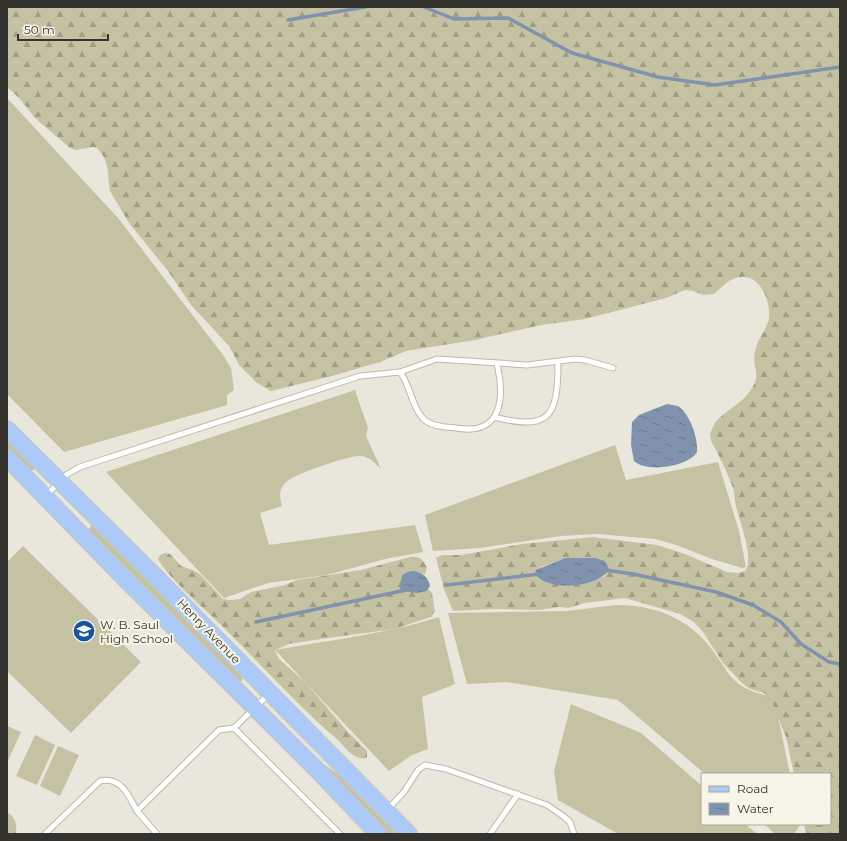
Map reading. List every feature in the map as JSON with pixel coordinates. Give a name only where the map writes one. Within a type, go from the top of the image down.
[{"type":"main road","name":"Henry Avenue","points":[[7,429],[157,578],[409,834]]},
{"type":"main road","name":"Henry Avenue","points":[[7,458],[46,496],[123,577],[255,707],[378,834]]},
{"type":"lane","points":[[46,496],[59,482],[80,467],[346,380],[368,375],[400,372],[437,359],[528,365],[585,360],[613,368]]},
{"type":"lane","points":[[494,417],[517,422],[533,423],[544,418],[550,412],[555,400],[558,362]]},
{"type":"lane","points":[[400,372],[406,380],[417,407],[428,422],[435,425],[469,430],[480,429],[492,422],[501,397],[501,383],[497,364]]},
{"type":"lane","points":[[137,811],[219,730],[234,728],[270,694]]},
{"type":"lane","points":[[234,728],[340,834]]},
{"type":"lane","points":[[386,811],[404,792],[418,770],[425,765],[446,769],[518,794],[556,811],[570,822],[574,834]]},
{"type":"lane","points":[[45,834],[100,781],[106,779],[118,783],[126,792],[137,811],[156,834]]},
{"type":"lane","points":[[490,834],[518,794]]},
{"type":"green space","points":[[7,7],[840,7],[840,834],[806,834],[804,825],[831,825],[831,773],[794,773],[786,737],[771,700],[764,693],[750,689],[742,683],[723,663],[703,632],[694,622],[680,614],[625,598],[585,603],[568,608],[560,607],[540,610],[494,609],[453,611],[444,589],[436,558],[442,555],[461,555],[522,544],[593,537],[657,545],[685,554],[727,572],[738,573],[745,571],[748,566],[747,549],[743,529],[735,504],[734,490],[711,441],[710,434],[717,420],[744,399],[755,382],[756,374],[754,356],[756,347],[769,318],[769,310],[765,294],[755,281],[742,277],[730,280],[714,294],[703,295],[685,290],[666,298],[585,319],[541,325],[475,340],[406,351],[380,362],[271,391],[257,383],[239,365],[229,346],[191,305],[168,271],[129,223],[110,191],[107,166],[104,157],[97,148],[93,147],[76,150],[70,148],[35,118],[19,98],[7,87]],"holes":[[[565,558],[596,558],[602,560],[606,575],[590,582],[573,585],[555,583],[538,578],[541,567]]]},
{"type":"green space","points":[[7,98],[118,218],[223,355],[231,368],[234,390],[227,395],[227,405],[64,452],[7,394]]},
{"type":"green space","points":[[355,390],[368,428],[366,436],[381,469],[372,460],[366,457],[354,456],[311,470],[287,481],[282,486],[280,492],[282,506],[260,513],[269,545],[415,525],[423,552],[385,559],[327,575],[268,583],[224,598],[106,472]]},
{"type":"green space","points":[[7,438],[35,467],[34,470],[31,470],[7,449]]},
{"type":"green space","points":[[615,445],[626,480],[718,462],[739,531],[746,567],[742,568],[712,559],[676,545],[655,539],[597,534],[561,536],[479,548],[433,551],[425,515]]},
{"type":"green space","points":[[92,525],[243,676],[242,681],[238,681],[195,641],[88,530]]},
{"type":"green space","points":[[23,546],[141,662],[71,733],[7,671],[7,562]]},
{"type":"green space","points":[[165,553],[170,554],[181,566],[201,575],[223,599],[229,600],[240,599],[251,592],[285,585],[297,580],[361,570],[410,557],[416,557],[422,560],[427,567],[425,575],[422,573],[417,593],[429,590],[432,593],[435,611],[431,617],[394,629],[289,644],[275,650],[278,658],[306,683],[348,732],[367,751],[367,758],[359,758],[348,751],[178,584],[158,559],[160,555]]},
{"type":"green space","points":[[616,605],[629,605],[665,613],[687,625],[706,642],[732,678],[739,684],[747,689],[774,697],[790,773],[704,773],[618,700],[506,682],[467,684],[448,613],[567,611]]},
{"type":"green space","points":[[439,617],[455,684],[422,697],[428,749],[412,755],[389,771],[275,650],[398,628]]},
{"type":"green space","points":[[571,704],[641,733],[701,785],[701,825],[746,825],[757,834],[618,834],[558,800],[554,771]]},
{"type":"green space","points":[[7,726],[21,732],[7,763]]},
{"type":"green space","points":[[35,735],[55,745],[37,785],[16,776]]},
{"type":"green space","points":[[58,746],[79,755],[60,796],[40,786]]},
{"type":"green space","points":[[320,762],[344,778],[400,834],[387,834]]},
{"type":"green space","points":[[7,812],[15,822],[16,834],[7,834]]},
{"type":"green space","points":[[765,825],[800,825],[794,834],[775,834]]},
{"type":"water","points":[[667,404],[678,406],[690,420],[695,433],[697,452],[692,457],[676,465],[667,467],[648,467],[640,465],[634,461],[631,445],[632,422],[639,415]]},
{"type":"water","points":[[565,558],[596,558],[605,561],[609,569],[604,575],[595,580],[585,584],[573,585],[550,583],[541,580],[535,574],[536,570]]},
{"type":"water","points":[[414,571],[422,574],[426,578],[430,586],[427,591],[417,593],[402,591],[400,588],[402,575]]},
{"type":"waterway","points":[[288,20],[365,7]]},
{"type":"waterway","points":[[424,7],[454,19],[508,18],[572,53],[658,77],[715,85],[840,67]]},
{"type":"waterway","points":[[605,570],[633,574],[716,592],[753,605],[781,622],[801,644],[829,662],[840,664]]},
{"type":"waterway","points":[[447,585],[539,574]]},
{"type":"waterway","points":[[256,622],[406,590]]},
{"type":"place","name":"W. B. Saul High School","points":[[84,631]]}]
